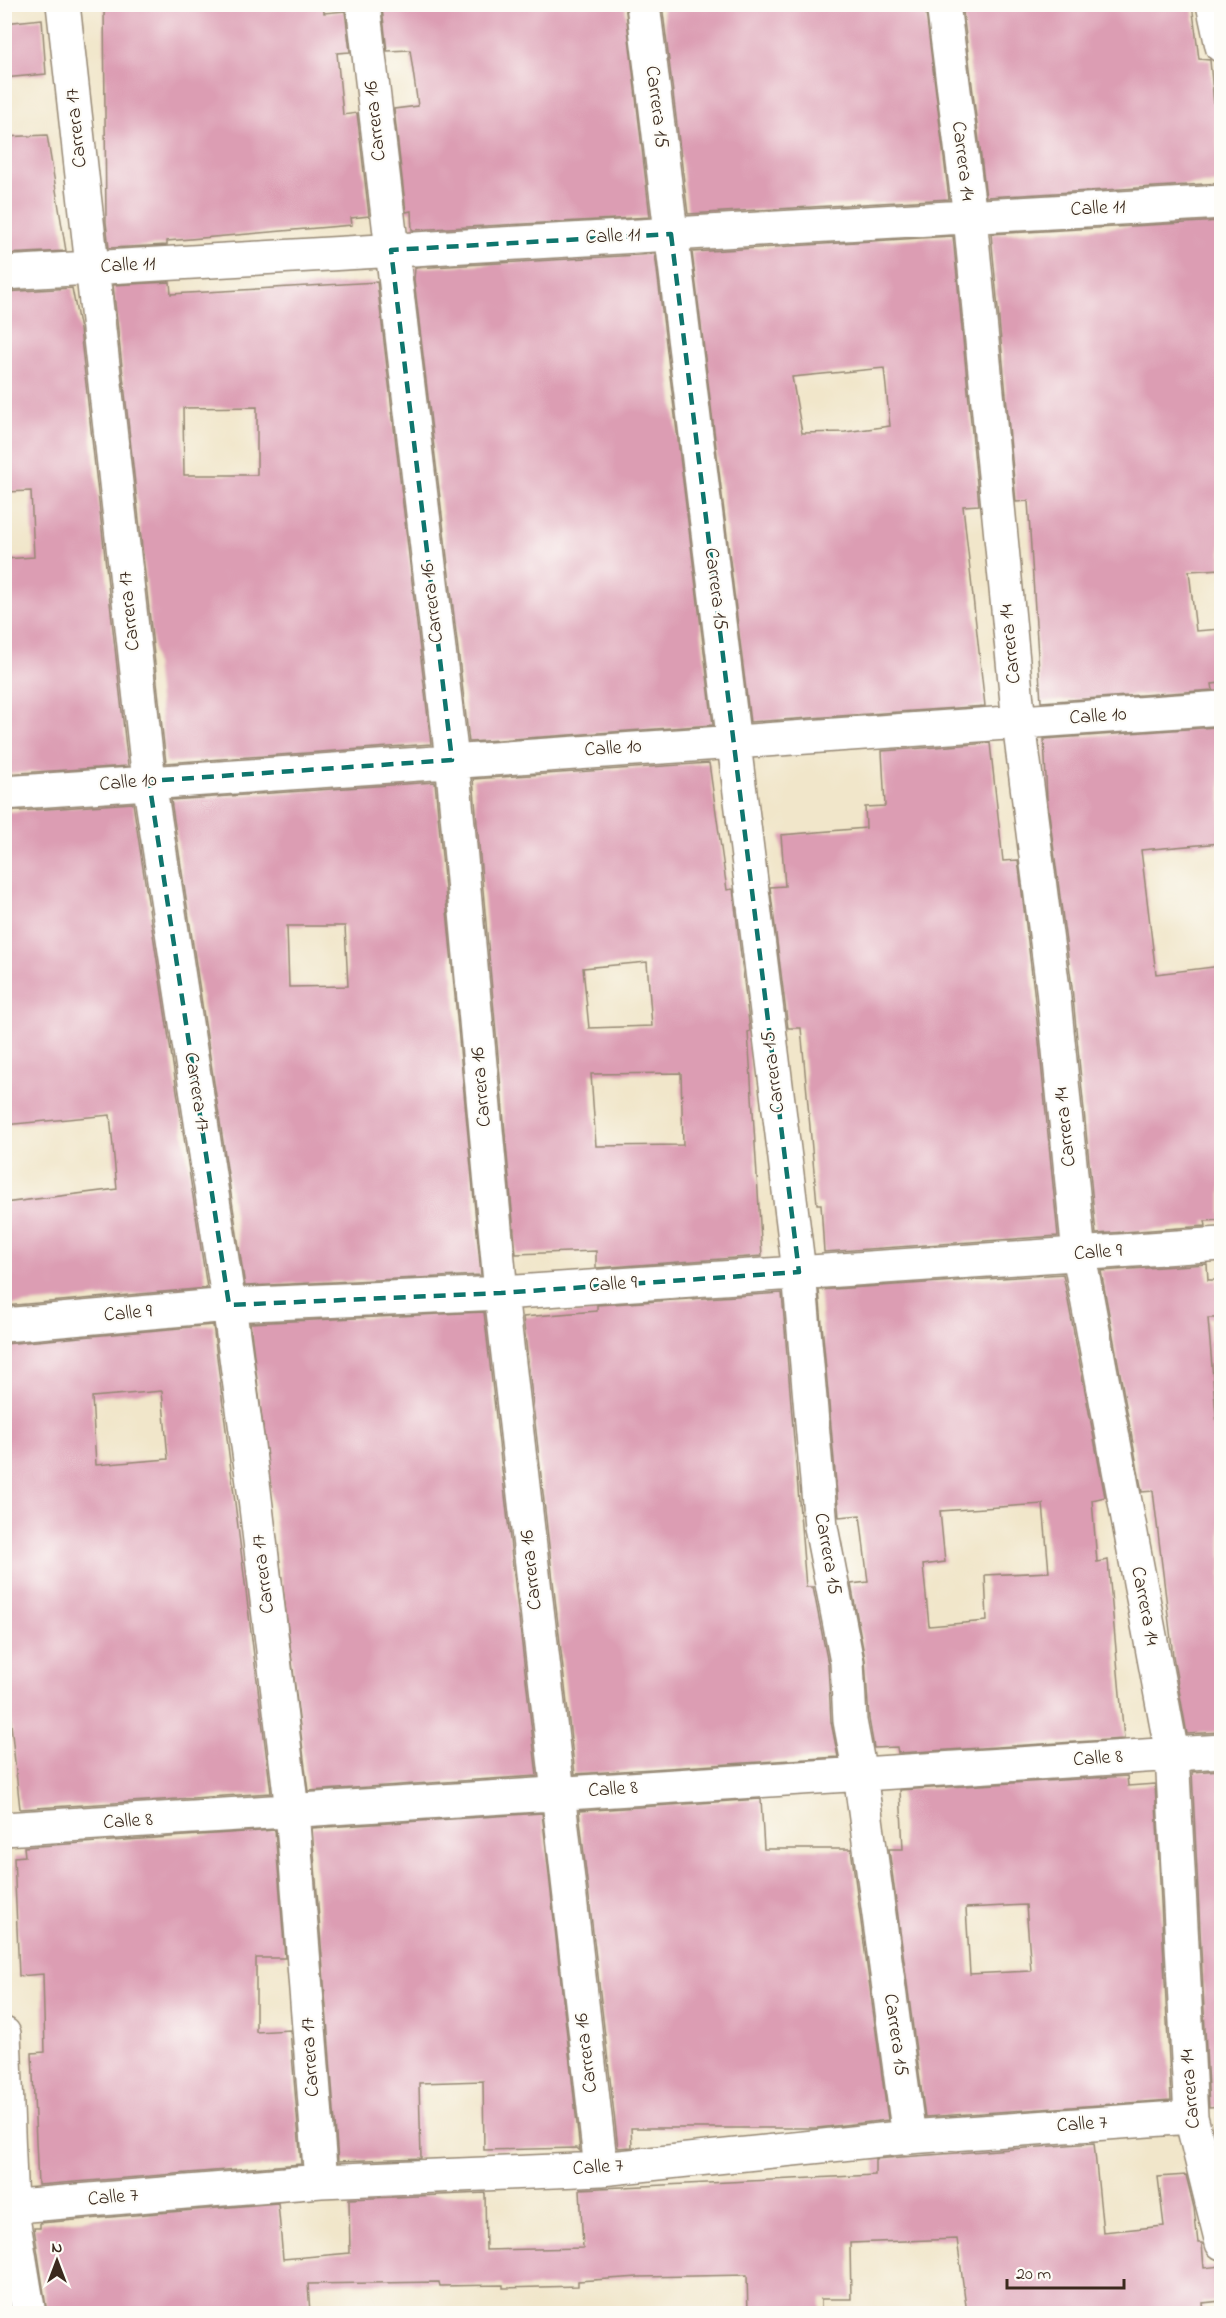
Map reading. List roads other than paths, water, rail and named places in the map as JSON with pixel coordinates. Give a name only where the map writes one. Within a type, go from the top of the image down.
[{"type":"street","name":"Carrera 17","points":[[63,4],[149,781],[229,1305],[292,1811],[321,2181]]},
{"type":"street","name":"Carrera 16","points":[[363,4],[452,760],[501,1293],[601,2169]]},
{"type":"street","name":"Carrera 15","points":[[643,4],[799,1272],[820,1527],[847,1662],[850,1721],[860,1774],[909,2137]]},
{"type":"street","name":"Carrera 14","points":[[943,4],[970,217],[1019,723],[1053,989],[1079,1255],[1172,1754],[1191,2117],[1221,2243]]},
{"type":"street","points":[[1213,4],[1221,46]]},
{"type":"street","name":"Calle 11","points":[[4,273],[1221,202]]},
{"type":"street","name":"Calle 10","points":[[4,793],[149,781],[1221,708]]},
{"type":"street","name":"Calle 9","points":[[4,1325],[229,1305],[501,1293],[1221,1244]]},
{"type":"street","name":"Calle 8","points":[[4,1829],[1221,1751]]},
{"type":"street","points":[[4,2034],[8,2206],[29,2313]]},
{"type":"street","name":"Calle 7","points":[[8,2206],[321,2181],[601,2169],[909,2137],[1191,2117]]}]
